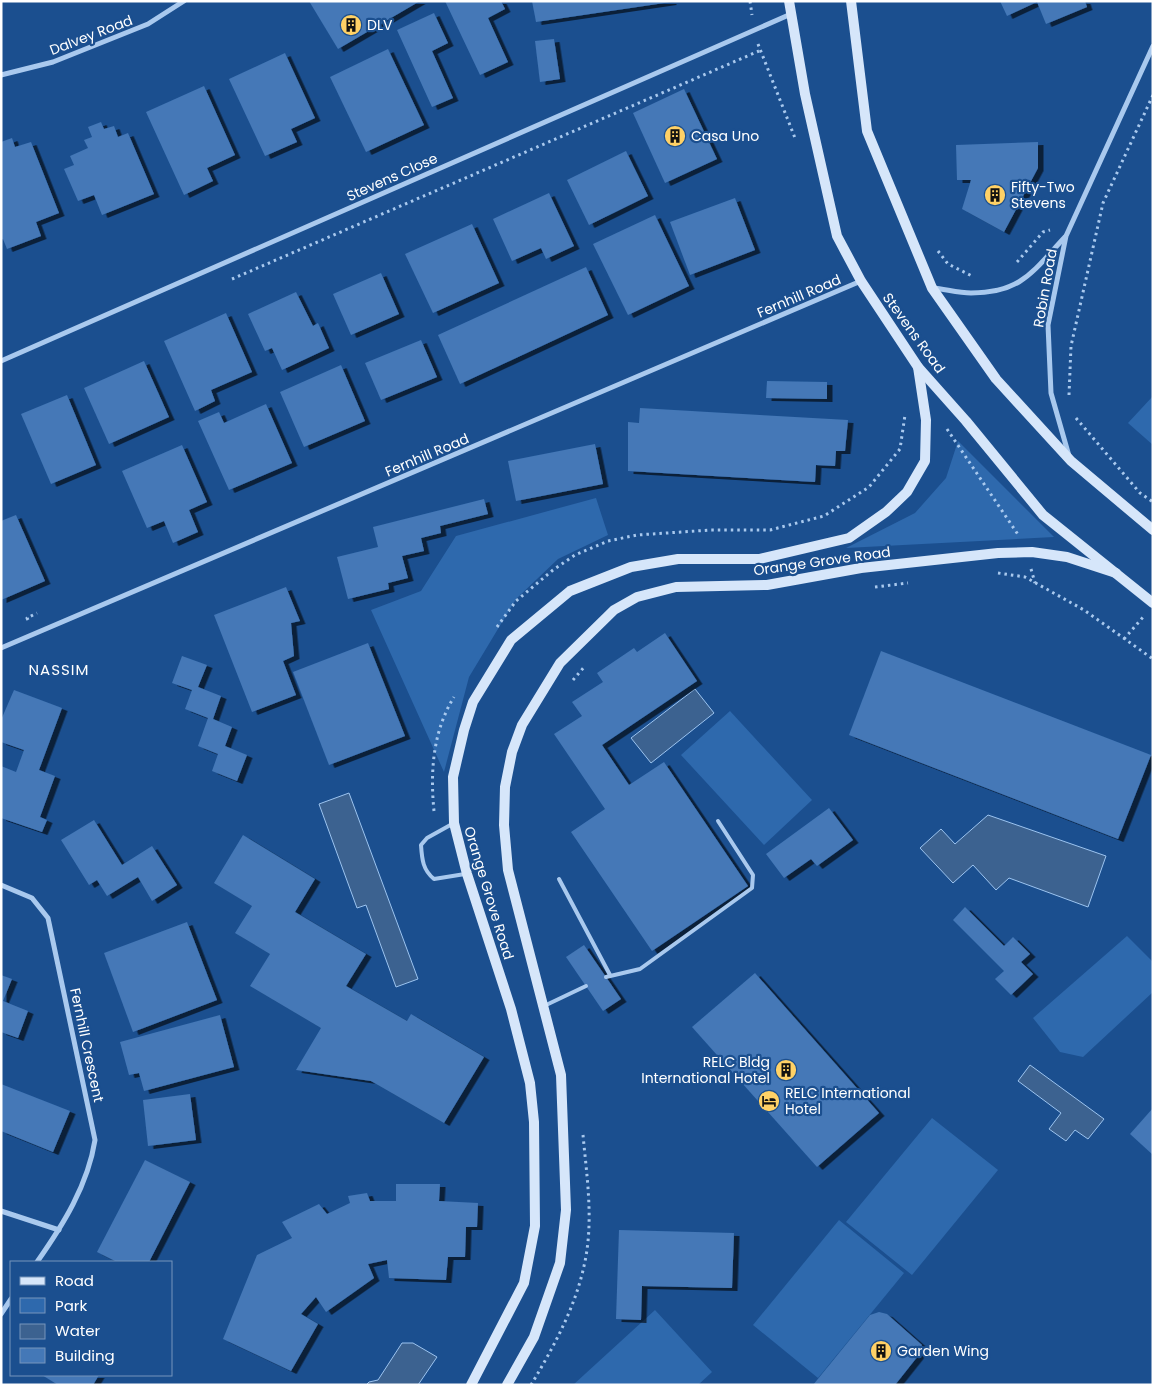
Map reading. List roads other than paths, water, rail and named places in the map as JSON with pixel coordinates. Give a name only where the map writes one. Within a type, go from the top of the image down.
[{"type":"street","name":"Dalvey Road","points":[[1,75],[54,62],[148,24],[184,1]]},
{"type":"street","name":"Stevens Road","points":[[789,1],[805,94],[837,236],[861,281],[918,367],[966,421],[1044,515],[1153,603]]},
{"type":"street","points":[[851,1],[867,131],[932,288],[996,379],[1071,461],[1153,530]]},
{"type":"street","name":"Stevens Close","points":[[1,361],[791,14]]},
{"type":"street","name":"Robin Road","points":[[1071,461],[1051,394],[1048,325],[1066,236],[1153,46]]},
{"type":"street","name":"Robin Road","points":[[932,288],[969,293],[1002,291],[1026,278],[1066,236]]},
{"type":"street","name":"Fernhill Road","points":[[1,648],[861,281]]},
{"type":"street","name":"Orange Grove Road","points":[[471,1385],[524,1283],[535,1226],[534,1122],[530,1083],[511,1009],[467,874],[454,823],[453,777],[473,702],[511,640],[570,592],[631,568],[678,559],[759,559],[849,538],[886,512],[907,492],[925,461],[926,420],[918,367]]},
{"type":"street","name":"Orange Grove Road","points":[[507,1385],[534,1337],[560,1263],[566,1210],[561,1075],[508,870],[504,825],[505,787],[512,752],[522,725],[560,663],[614,610],[637,596],[676,587],[768,585],[861,568],[998,553],[1032,552],[1067,557],[1116,573]]},
{"type":"street","name":"Fernhill Crescent","points":[[1,885],[32,898],[48,918],[96,1140],[91,1166],[59,1230],[38,1261]]},
{"type":"street","points":[[1,1211],[59,1230]]},
{"type":"street","points":[[1,1314],[10,1300]]},
{"type":"lane","points":[[559,879],[608,976],[640,969],[752,888],[754,875],[718,822]]},
{"type":"lane","points":[[454,823],[436,832],[421,845],[422,861],[426,872],[434,879],[441,880],[467,874]]},
{"type":"lane","points":[[544,1006],[586,986]]},
{"type":"water","points":[[695,689],[714,713],[651,763],[631,738]]},
{"type":"water","points":[[349,793],[418,979],[396,987],[366,905],[357,908],[319,804]]},
{"type":"water","points":[[988,815],[1106,856],[1088,907],[1009,878],[996,890],[973,865],[953,883],[920,848],[941,829],[955,844]]},
{"type":"water","points":[[1030,1065],[1104,1119],[1088,1139],[1075,1130],[1066,1141],[1049,1129],[1061,1113],[1018,1081]]},
{"type":"water","points":[[402,1343],[413,1343],[437,1357],[418,1385],[366,1385],[369,1382],[378,1380]]},
{"type":"place","name":"DLV","points":[[351,25]]},
{"type":"place","name":"Casa Uno","points":[[675,136]]},
{"type":"place","name":"Fifty-Two Stevens","points":[[995,195]]},
{"type":"place","name":"RELC Bldg International Hotel","points":[[786,1070]]},
{"type":"place","name":"RELC International Hotel","points":[[769,1101]]},
{"type":"place","name":"Garden Wing","points":[[881,1351]]},
{"type":"district","name":"NASSIM","points":[[59,670]]}]
